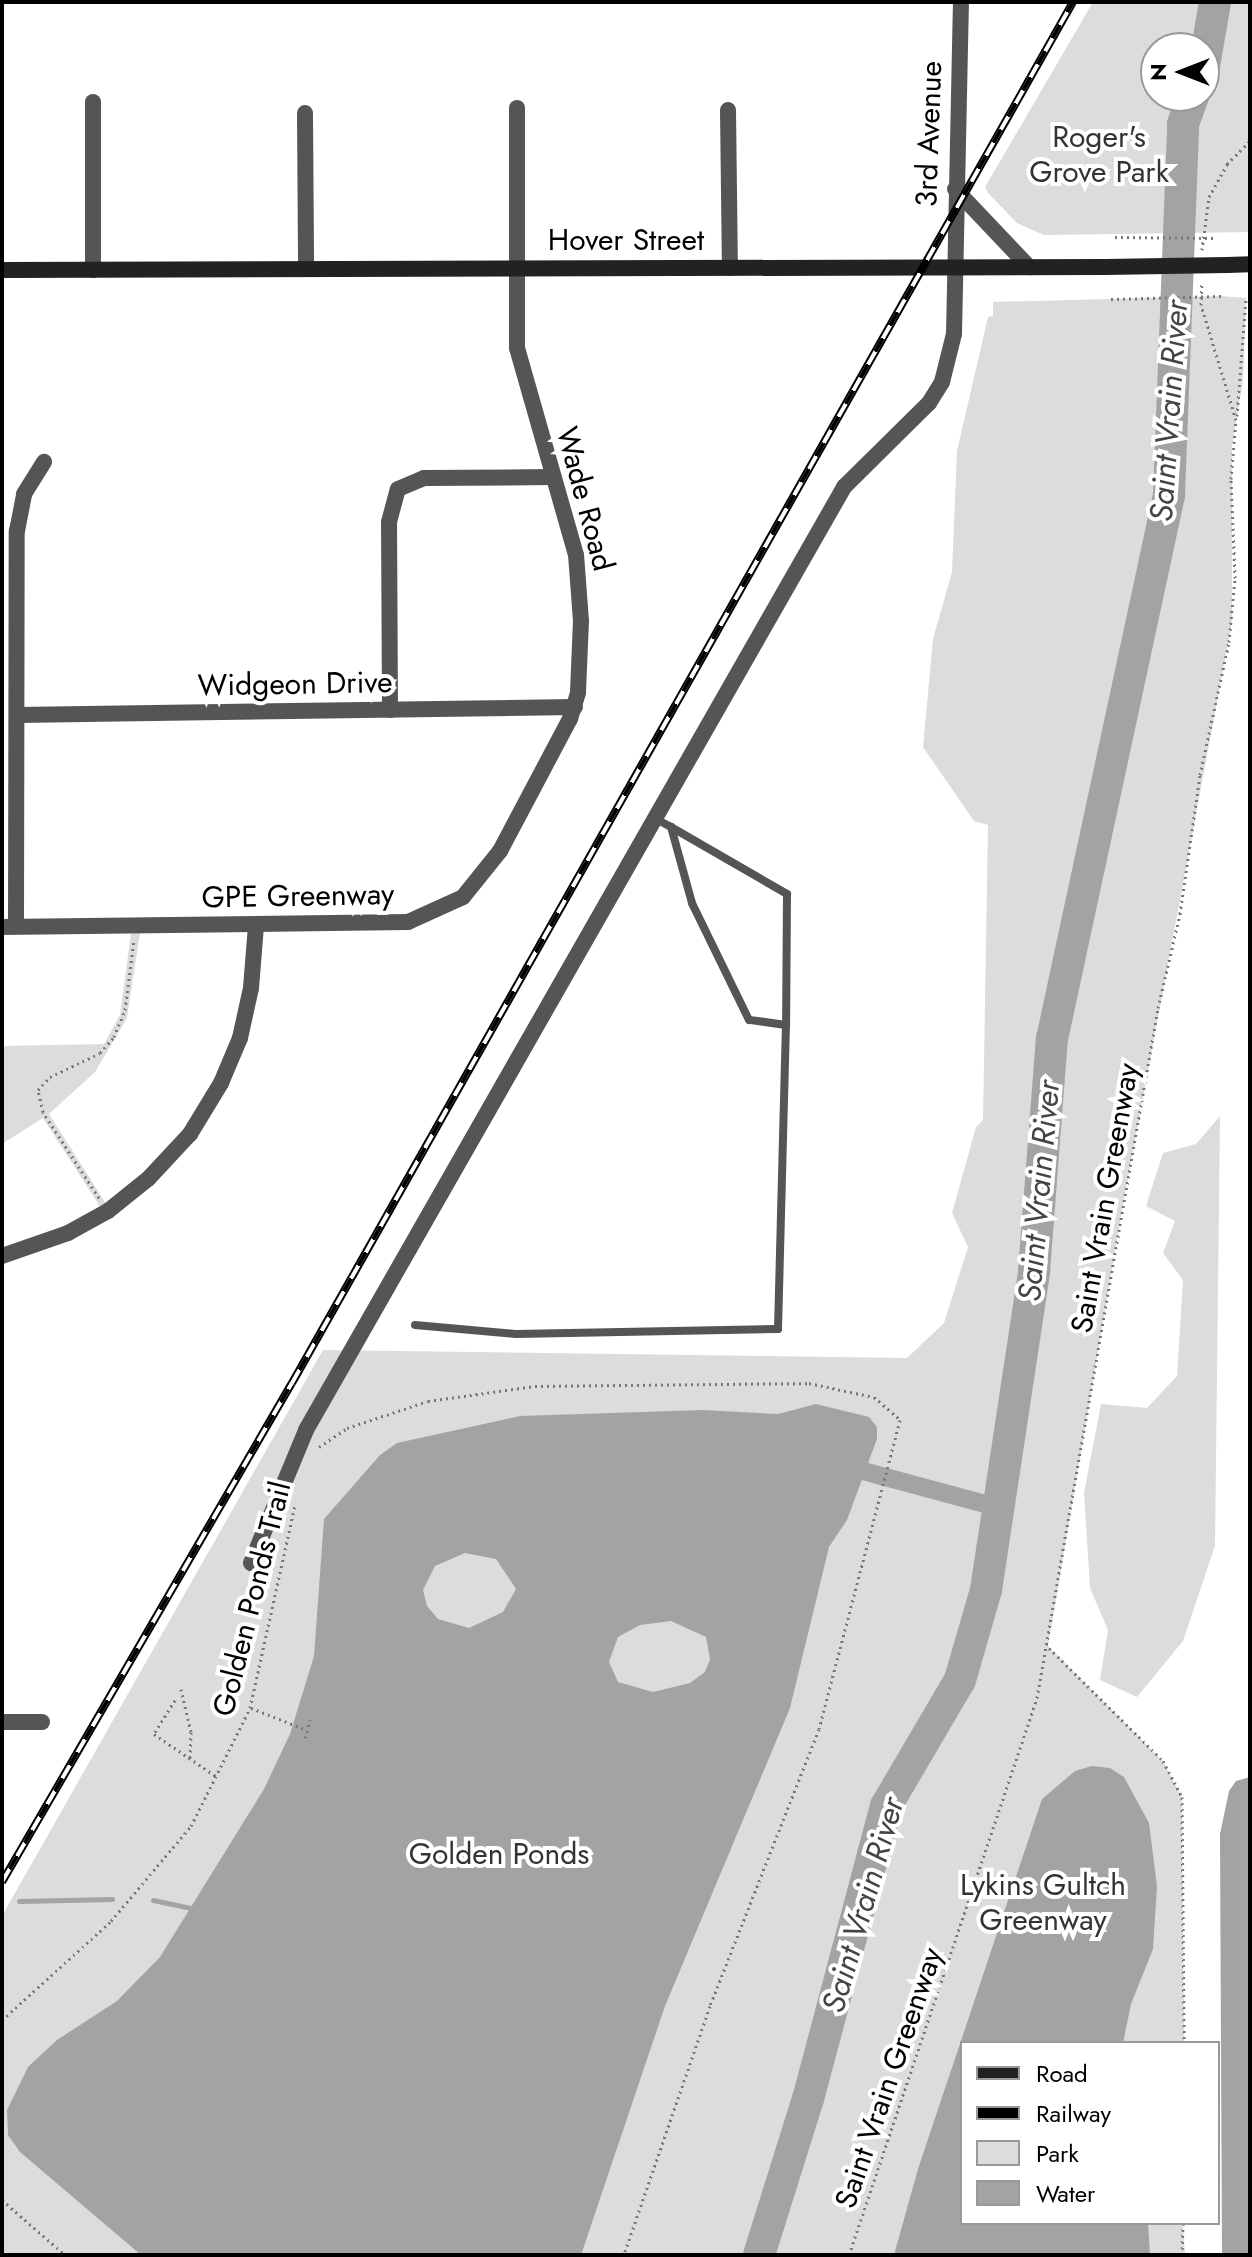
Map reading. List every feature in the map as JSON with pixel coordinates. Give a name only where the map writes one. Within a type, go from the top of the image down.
[{"type":"main road","name":"Hover Street","points":[[2,270],[1250,264]]},
{"type":"street","name":"3rd Avenue","points":[[251,1563],[306,1430],[844,487],[939,388],[953,345],[961,2]]},
{"type":"street","points":[[93,102],[93,270]]},
{"type":"street","name":"Wade Road","points":[[517,108],[516,306],[521,369],[553,477],[580,589],[575,707]]},
{"type":"street","points":[[728,110],[730,268]]},
{"type":"street","points":[[305,113],[306,269]]},
{"type":"street","points":[[955,189],[1029,267]]},
{"type":"street","points":[[9,926],[17,715],[17,531],[24,494],[44,462]]},
{"type":"street","points":[[390,710],[389,516],[398,489],[417,479],[553,477]]},
{"type":"street","name":"Widgeon Drive","points":[[17,715],[575,707]]},
{"type":"street","name":"GPE Greenway","points":[[9,926],[256,926],[408,922],[463,897],[500,851],[575,707]]},
{"type":"street","points":[[2,1256],[68,1233],[108,1211],[181,1145],[221,1083],[245,1021],[256,926]]},
{"type":"street","points":[[2,1722],[42,1722]]},
{"type":"lane","points":[[415,1325],[516,1334],[778,1329],[787,894],[655,818]]},
{"type":"lane","points":[[671,827],[692,903],[749,1020],[786,1025]]},
{"type":"path","points":[[1202,264],[1209,197],[1227,164],[1250,141]]},
{"type":"path","points":[[1115,237],[1216,238]]},
{"type":"path","name":"Saint Vrain Greenway","points":[[849,2255],[1021,1755],[1048,1646],[1124,1199],[1232,622],[1236,420],[1201,305],[1202,277]]},
{"type":"path","points":[[1111,299],[1221,296]]},
{"type":"path","points":[[1236,420],[1246,298]]},
{"type":"path","points":[[108,1211],[43,1112],[38,1093],[45,1080],[100,1053],[114,1037],[127,999],[135,926]]},
{"type":"path","name":"Golden Ponds Trail","points":[[314,1453],[347,1428],[476,1391],[670,1381],[809,1383],[869,1395],[895,1412],[900,1420],[880,1486],[819,1729],[715,1992],[624,2255]]},
{"type":"path","name":"Golden Ponds Trail","points":[[2,2020],[102,1930],[174,1850],[217,1777],[250,1708],[273,1623],[296,1501]]},
{"type":"path","points":[[1048,1646],[1163,1761],[1179,1787],[1184,1816],[1184,2041]]},
{"type":"path","points":[[181,1689],[191,1730],[190,1758]]},
{"type":"path","points":[[175,1700],[154,1734],[217,1777]]},
{"type":"path","points":[[250,1708],[307,1730]]},
{"type":"path","points":[[305,1738],[310,1720]]},
{"type":"path","points":[[2,2200],[65,2255]]},
{"type":"path","points":[[1182,2255],[1183,2225]]},
{"type":"green space","name":"Roger's Grove Park","points":[[1093,2],[1250,2],[1250,232],[1044,235],[1017,223],[985,187]]},
{"type":"green space","name":"Golden Ponds","points":[[1246,298],[1243,380],[1232,447],[1232,622],[1124,1199],[1048,1646],[1163,1761],[1182,1797],[1184,2041],[960,2041],[960,2225],[1183,2225],[1185,2255],[2,2255],[2,1916],[323,1350],[907,1358],[944,1323],[968,1247],[952,1213],[976,1127],[983,1120],[988,825],[974,821],[923,747],[933,639],[952,572],[957,451],[988,317],[993,316],[993,302]]},
{"type":"green space","points":[[132,926],[141,926],[127,1018],[95,1072],[49,1114],[110,1210],[104,1213],[43,1118],[2,1144],[2,1046],[104,1044],[120,1015]]},
{"type":"green space","points":[[1220,1116],[1215,1546],[1183,1641],[1137,1697],[1100,1680],[1108,1630],[1090,1588],[1084,1493],[1101,1404],[1147,1408],[1177,1376],[1183,1280],[1163,1253],[1175,1221],[1146,1206],[1163,1153],[1196,1144]]},
{"type":"water","points":[[816,1404],[869,1417],[877,1427],[877,1439],[847,1520],[829,1547],[790,1708],[665,2006],[581,2255],[141,2255],[20,2152],[8,2135],[7,2110],[28,2067],[57,2040],[117,2001],[160,1957],[264,1789],[290,1734],[314,1656],[324,1519],[380,1455],[397,1443],[520,1416],[703,1410],[778,1414]],"holes":[[[465,1553],[496,1559],[516,1589],[503,1612],[469,1628],[438,1619],[427,1606],[423,1590],[435,1566]],[[671,1621],[706,1637],[710,1659],[705,1672],[690,1683],[653,1692],[618,1682],[609,1662],[618,1637],[640,1625]]]},
{"type":"water","points":[[1092,1766],[1110,1768],[1124,1777],[1149,1823],[1157,1886],[1153,1949],[1131,2004],[1123,2041],[961,2041],[1042,1799],[1075,1771]]},
{"type":"water","points":[[1250,1777],[1250,2255],[1222,2255],[1220,1834],[1229,1791],[1236,1781]]},
{"type":"water","points":[[960,2044],[960,2225],[1148,2225],[1150,2255],[894,2255],[918,2169]]},
{"type":"waterway","name":"Saint Vrain River","points":[[1210,32],[1215,2]]},
{"type":"waterway","name":"Saint Vrain River","points":[[759,2255],[808,2099],[886,1806],[960,1680],[986,1590],[1034,1271],[1052,1039],[1169,495],[1183,124],[1187,112]]},
{"type":"waterway","points":[[863,1471],[996,1507]]},
{"type":"waterway","points":[[19,1901],[112,1899]]},
{"type":"waterway","points":[[153,1900],[191,1908]]},
{"type":"railway","points":[[2,1882],[292,1383],[1073,2]]},
{"type":"park label","name":"Lykins Gultch Greenway","points":[[1043,1902]]}]
